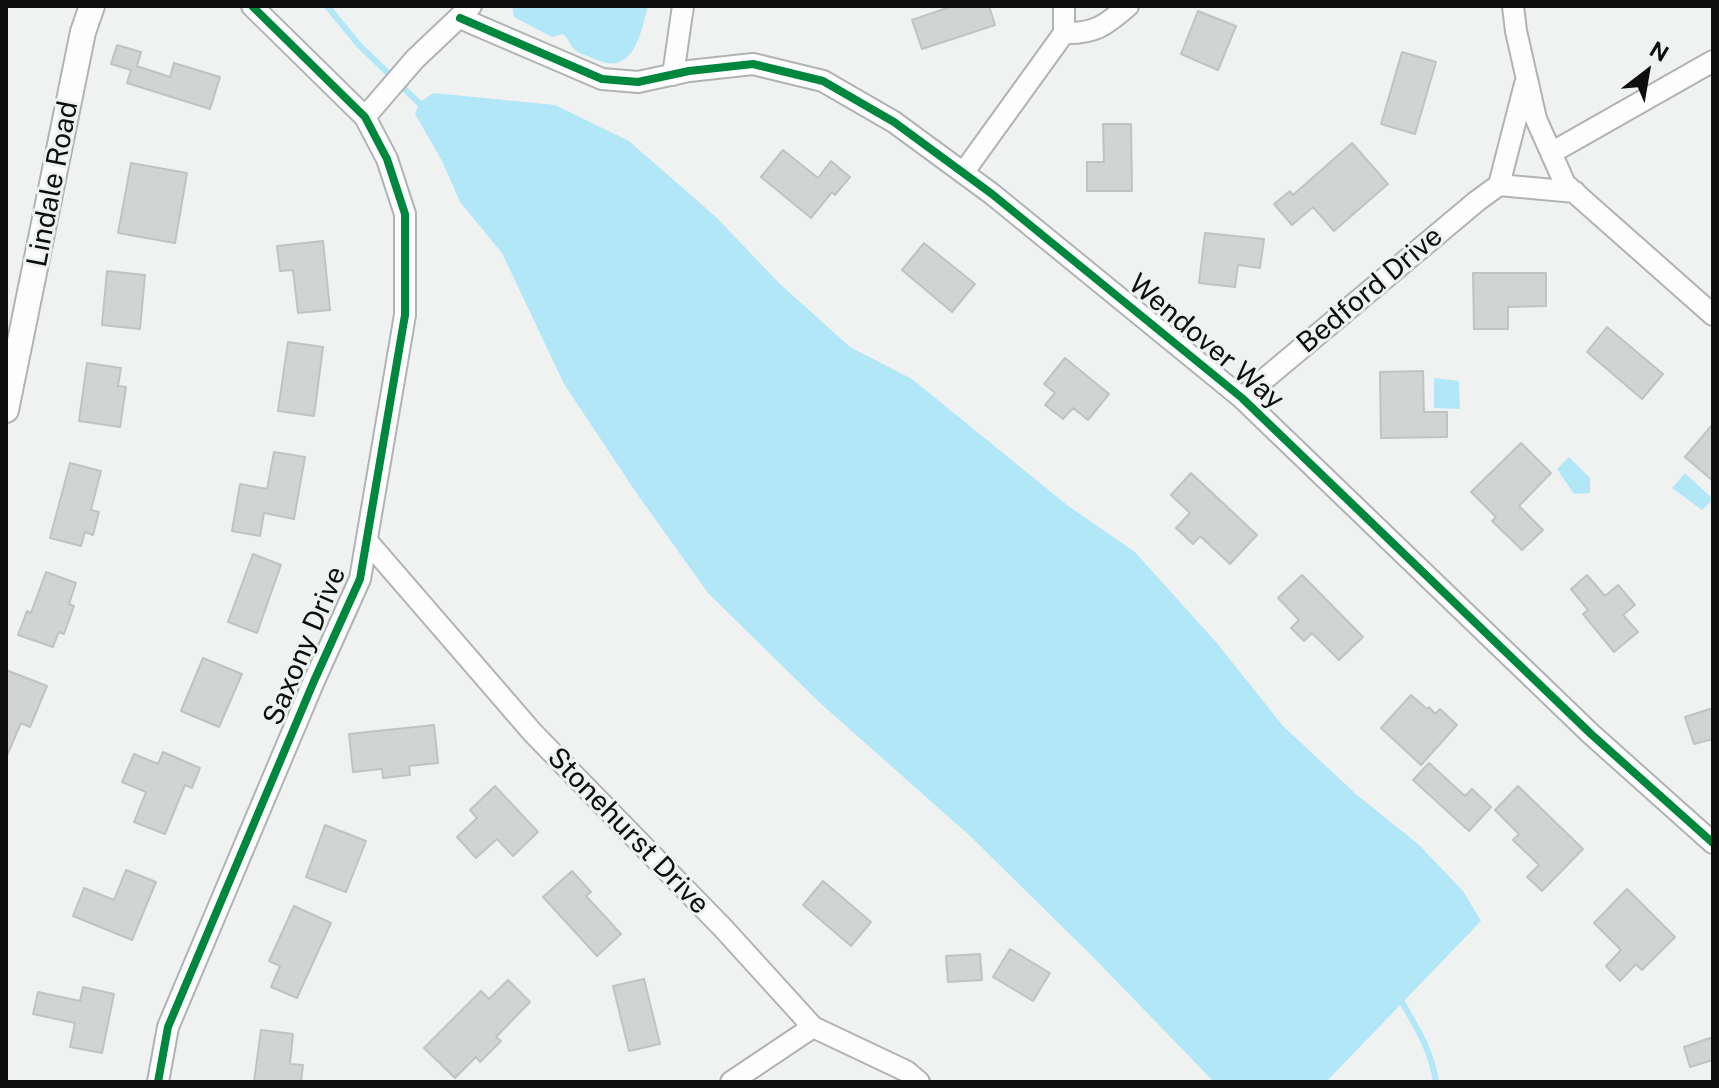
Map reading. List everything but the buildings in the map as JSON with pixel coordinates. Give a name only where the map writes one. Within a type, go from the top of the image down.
[{"type":"street","name":"Lindale Road","points":[[6,410],[83,32],[92,6]]},
{"type":"street","name":"Saxony Drive","points":[[158,1082],[168,1027],[360,579],[405,315],[405,214],[387,159],[365,117],[252,6]]},
{"type":"street","points":[[673,75],[683,6]]},
{"type":"street","points":[[963,173],[1064,33],[1064,6]]},
{"type":"street","points":[[1064,33],[1088,34],[1111,21],[1128,6]]},
{"type":"street","points":[[1513,6],[1536,119],[1565,184],[1713,315]]},
{"type":"street","points":[[365,117],[415,59],[466,12]]},
{"type":"street","name":"Wendover Way","points":[[466,12],[602,79],[638,82],[753,64],[823,81],[894,122],[963,173],[1242,398],[1591,734],[1713,843]]},
{"type":"street","points":[[1551,153],[1713,61]]},
{"type":"street","points":[[1527,78],[1499,185],[1575,192]]},
{"type":"street","name":"Bedford Drive","points":[[1242,398],[1499,185]]},
{"type":"street","name":"Stonehurst Drive","points":[[367,541],[533,733],[723,928],[813,1027],[906,1071],[919,1082]]},
{"type":"street","points":[[731,1082],[813,1027]]},
{"type":"water","points":[[512,6],[648,6],[634,49],[620,62],[610,63],[576,51],[563,34],[552,37],[514,17]]},
{"type":"water","points":[[433,93],[555,105],[629,141],[716,217],[779,283],[850,347],[912,379],[1067,505],[1135,552],[1216,642],[1283,726],[1357,795],[1418,844],[1463,891],[1481,921],[1326,1082],[1214,1082],[969,835],[820,703],[708,593],[564,384],[502,253],[460,202],[442,161],[415,114],[419,103]]},
{"type":"water","points":[[1434,378],[1459,381],[1460,409],[1434,408]]},
{"type":"water","points":[[1569,457],[1590,478],[1590,493],[1574,494],[1557,469]]},
{"type":"water","points":[[1685,473],[1713,499],[1702,510],[1672,488]]},
{"type":"waterway","points":[[327,6],[359,45],[419,103]]},
{"type":"waterway","points":[[1402,1002],[1427,1050],[1436,1082]]},
{"type":"cycle path","points":[[158,1082],[168,1027],[360,579],[405,315],[405,214],[387,159],[365,117],[252,6]]},
{"type":"cycle path","points":[[460,18],[602,79],[638,82],[689,71],[753,64],[823,81],[894,122],[992,194],[1242,398],[1591,734],[1713,843]]}]
